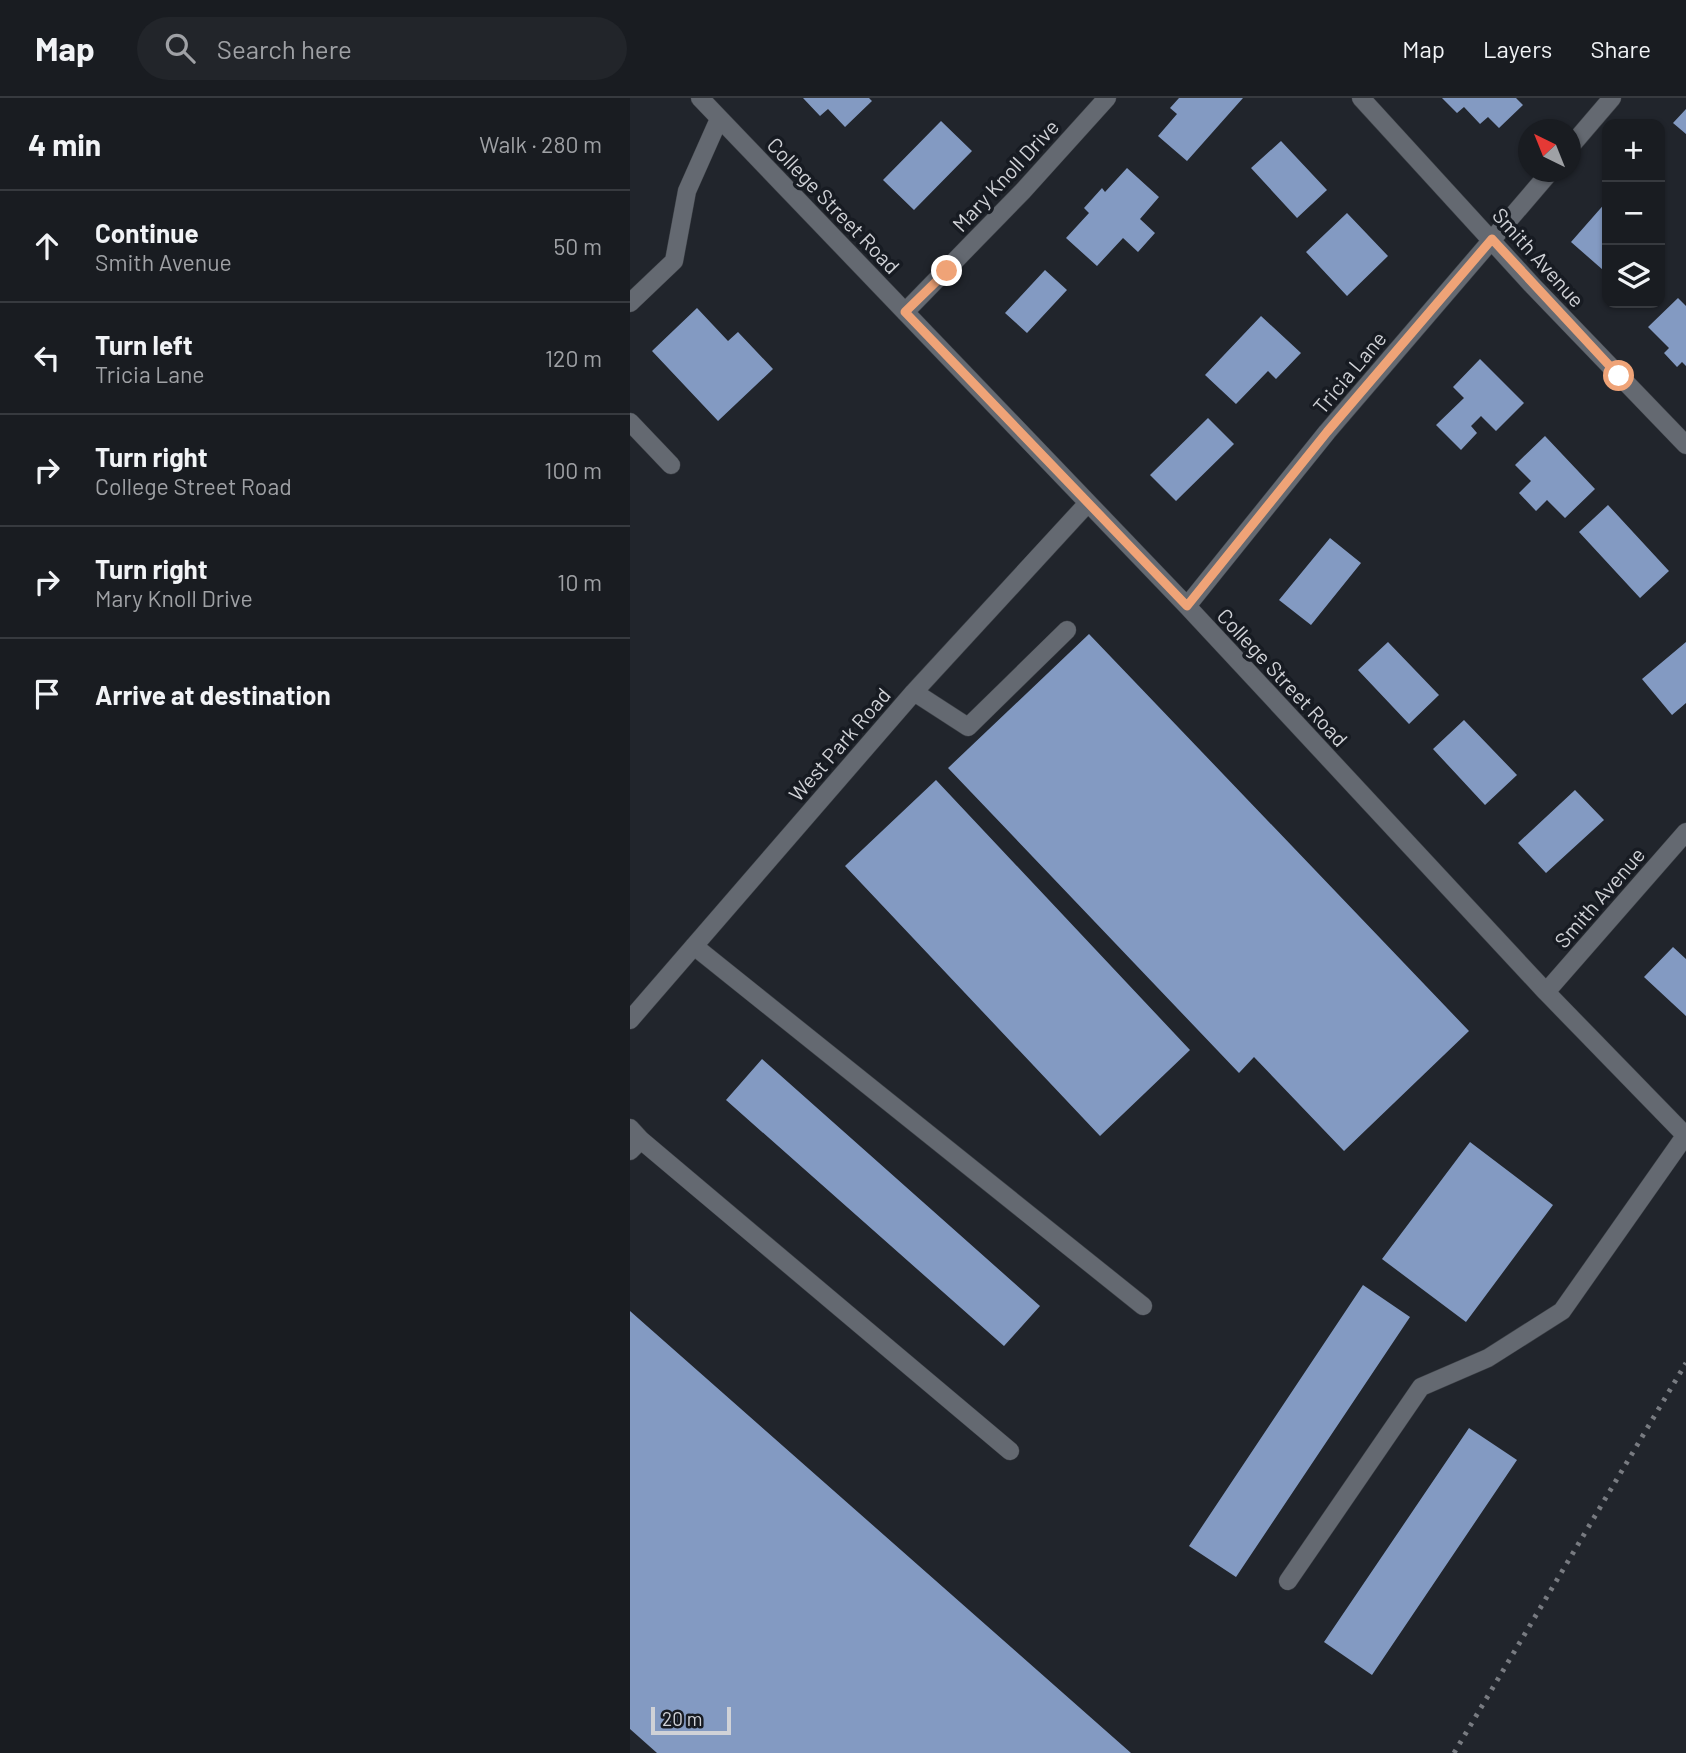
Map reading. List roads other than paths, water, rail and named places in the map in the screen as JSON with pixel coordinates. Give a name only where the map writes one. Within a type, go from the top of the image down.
[{"type":"street","name":"College Street Road","points":[[700,98],[1187,606],[1546,992],[1686,1136]]},
{"type":"street","name":"Mary Knoll Drive","points":[[905,312],[1013,201],[1107,98]]},
{"type":"street","name":"Smith Avenue","points":[[1361,98],[1686,444]]},
{"type":"street","points":[[1581,134],[1612,98]]},
{"type":"street","points":[[630,303],[674,261],[687,191],[719,119]]},
{"type":"street","name":"Tricia Lane","points":[[1187,606],[1327,432],[1541,182]]},
{"type":"street","points":[[630,422],[671,465]]},
{"type":"street","name":"West Park Road","points":[[630,1020],[914,692],[1087,504]]},
{"type":"street","points":[[914,692],[968,727],[1067,630]]},
{"type":"street","name":"Smith Avenue","points":[[1546,992],[1686,832]]},
{"type":"street","points":[[694,946],[1143,1306]]},
{"type":"street","points":[[1288,1581],[1422,1387],[1488,1358],[1562,1311],[1686,1136]]},
{"type":"street","points":[[634,1140],[1010,1451]]},
{"type":"railway","points":[[1454,1753],[1686,1363]]}]
